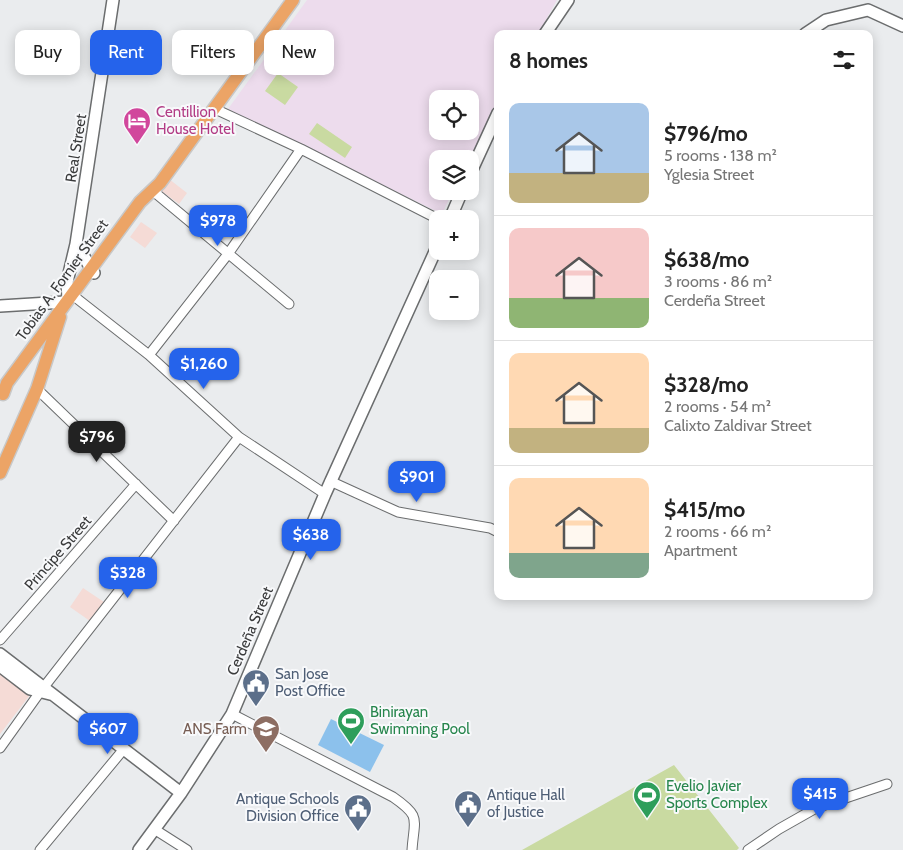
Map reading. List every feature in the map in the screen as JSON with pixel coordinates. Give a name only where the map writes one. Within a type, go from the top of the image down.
[{"type":"main road","name":"Real Street","points":[[69,300],[67,282],[76,244],[113,0]]},
{"type":"main road","name":"Tobias A. Fornier Street","points":[[2,396],[7,383],[69,300],[147,203],[153,191],[293,0]]},
{"type":"main road","points":[[548,30],[568,0]]},
{"type":"main road","points":[[811,30],[826,20],[868,10],[903,26]]},
{"type":"main road","points":[[479,154],[494,122]]},
{"type":"main road","points":[[76,244],[92,271]]},
{"type":"main road","name":"Cerdeña Street","points":[[139,850],[181,793],[232,714],[324,494],[431,260]]},
{"type":"main road","points":[[0,306],[69,300]]},
{"type":"main road","name":"Tobias A. Fornier Street","points":[[2,396],[60,317],[69,300]]},
{"type":"main road","points":[[0,473],[37,389],[60,317]]},
{"type":"main road","points":[[0,654],[45,691],[181,793]]},
{"type":"main road","points":[[0,666],[30,690],[45,691]]},
{"type":"street","points":[[214,108],[301,149],[429,214]]},
{"type":"street","points":[[149,356],[228,254],[301,149]]},
{"type":"street","points":[[153,191],[289,304]]},
{"type":"street","points":[[69,300],[149,356],[238,437],[324,494]]},
{"type":"street","points":[[37,389],[174,520]]},
{"type":"street","points":[[0,748],[238,437]]},
{"type":"street","points":[[330,481],[398,512],[494,530]]},
{"type":"street","name":"Principe Street","points":[[0,640],[136,484]]},
{"type":"street","points":[[232,714],[393,797],[406,806],[414,816],[416,827],[412,850]]},
{"type":"street","points":[[40,850],[123,750]]},
{"type":"street","points":[[748,850],[778,829],[816,808],[887,784]]},
{"type":"street","points":[[154,830],[187,850]]},
{"type":"shaded area","points":[[307,0],[557,0],[540,30],[494,30],[494,111],[479,140],[479,90],[429,90],[429,140],[479,140],[474,150],[429,150],[429,200],[449,200],[444,210],[434,210],[228,109],[264,59],[264,75],[334,75],[334,30],[285,30]]},
{"type":"shaded area","points":[[169,179],[187,193],[179,204],[160,190]]},
{"type":"shaded area","points":[[141,222],[157,233],[145,248],[130,237]]},
{"type":"shaded area","points":[[83,588],[104,602],[90,621],[70,607]]},
{"type":"shaded area","points":[[0,671],[30,695],[0,734]]},
{"type":"green space","points":[[277,75],[281,75],[298,87],[285,105],[265,91]]},
{"type":"green space","points":[[317,123],[352,147],[345,158],[309,134]]},
{"type":"green space","name":"Evelio Javier Sports Complex","points":[[674,765],[739,848],[737,850],[522,850]]},
{"type":"water","name":"Binirayan Swimming Pool","points":[[331,719],[384,745],[370,772],[318,745]]},
{"type":"place","name":"Centillion House Hotel","points":[[137,145]]},
{"type":"place","name":"San Jose Post Office","points":[[256,707]]},
{"type":"place","name":"Binirayan Swimming Pool","points":[[351,745]]},
{"type":"place","name":"ANS Farm","points":[[266,753]]},
{"type":"place","name":"Evelio Javier Sports Complex","points":[[647,819]]},
{"type":"place","name":"Antique Hall of Justice","points":[[468,828]]},
{"type":"place","name":"Antique Schools Division Office","points":[[358,832]]}]
